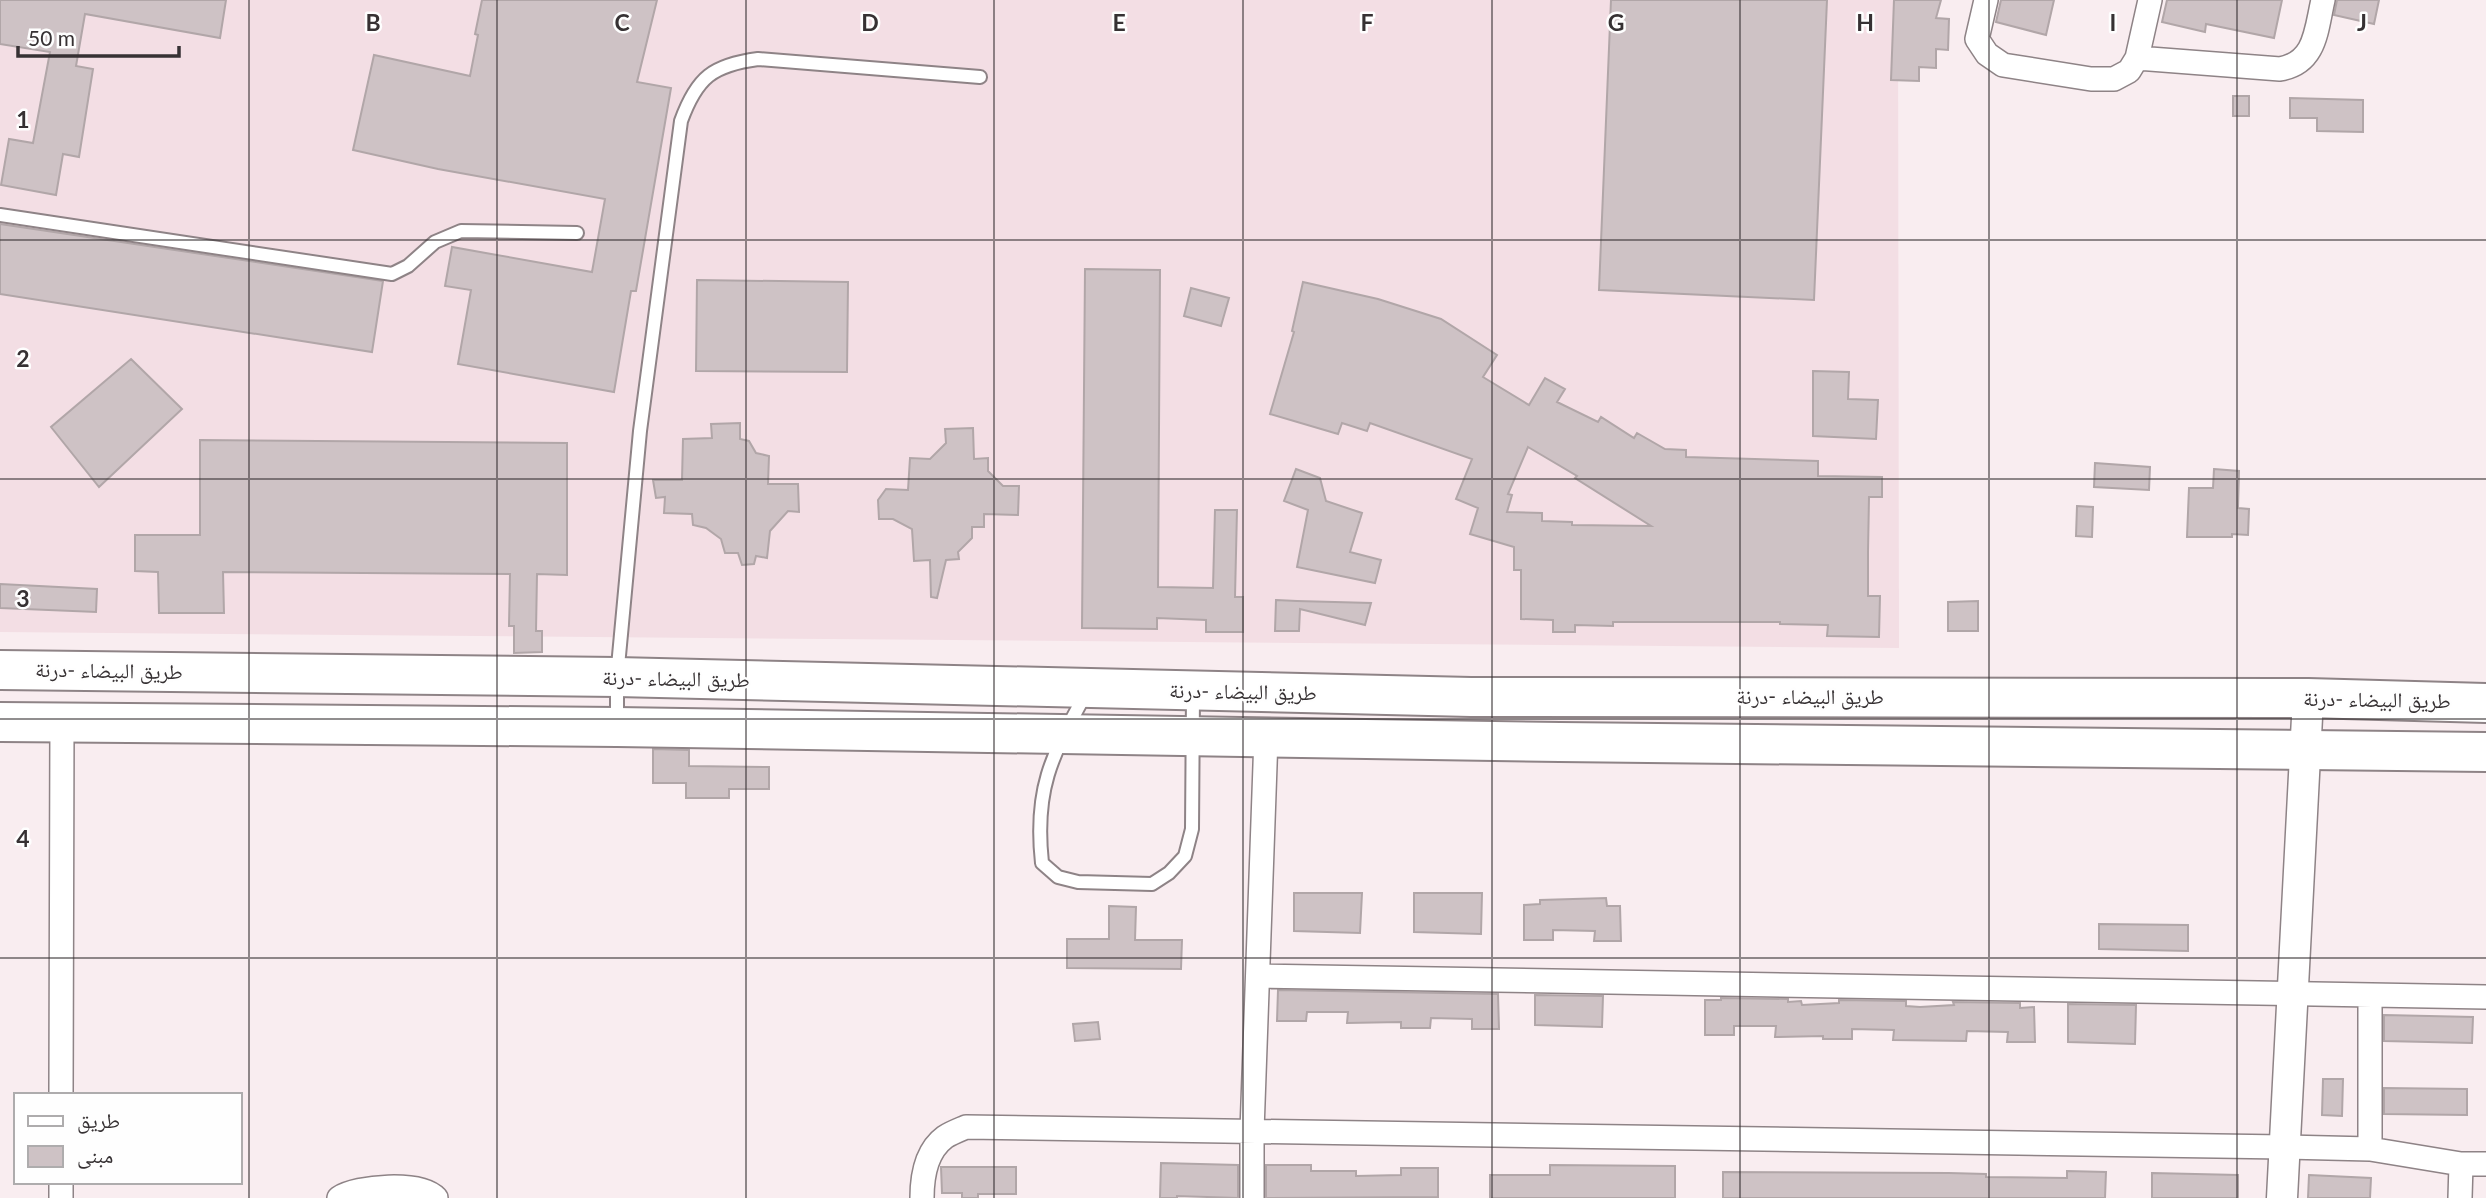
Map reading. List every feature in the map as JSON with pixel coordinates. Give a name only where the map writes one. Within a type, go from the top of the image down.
[{"type":"highway","name":"طريق البيضاء -درنة","points":[[0,670],[617,677],[1471,697],[2308,698],[2486,703]]},
{"type":"highway","points":[[0,722],[618,727],[2486,752]]},
{"type":"street","points":[[1986,0],[1977,39],[1987,54],[2003,65],[2091,79],[2114,79],[2129,71],[2137,58],[2150,0]]},
{"type":"street","points":[[2137,58],[2280,69],[2293,67],[2312,47],[2323,0]]},
{"type":"street","points":[[2282,1198],[2308,698]]},
{"type":"street","points":[[61,721],[61,1093]]},
{"type":"street","points":[[1252,1198],[1266,737]]},
{"type":"street","points":[[1258,976],[2486,997]]},
{"type":"street","points":[[2370,995],[2370,1149]]},
{"type":"street","points":[[922,1198],[922,1174],[931,1154],[944,1137],[966,1127],[2370,1149],[2461,1164],[2486,1164]]},
{"type":"street","points":[[2460,1198],[2461,1164]]},
{"type":"street","points":[[339,1198],[359,1189],[416,1188],[430,1192],[436,1198]]},
{"type":"lane","points":[[618,727],[617,677],[647,371],[681,121],[688,101],[715,69],[758,59],[980,78]]},
{"type":"lane","points":[[0,215],[392,274],[408,266],[435,242],[461,231],[577,233]]},
{"type":"lane","points":[[1088,690],[1064,733],[1044,783],[1040,837],[1042,863],[1058,877],[1078,882],[1152,884],[1169,873],[1185,856],[1192,830],[1193,691]]},
{"type":"shaded area","points":[[0,0],[1898,0],[1899,648],[0,632]]},
{"type":"building","points":[[0,0],[226,0],[220,38],[85,14],[76,66],[93,69],[79,157],[63,154],[56,195],[1,185],[9,139],[33,143],[50,52],[0,44]]},
{"type":"building","points":[[482,0],[657,0],[637,82],[671,88],[636,291],[631,291],[614,392],[458,364],[471,290],[445,286],[452,247],[592,272],[605,199],[438,169],[353,150],[374,55],[470,76]]},
{"type":"building","points":[[1611,0],[1827,0],[1814,300],[1599,290]]},
{"type":"building","points":[[1894,0],[1941,0],[1936,18],[1949,19],[1948,50],[1936,49],[1936,68],[1919,67],[1919,81],[1891,80]]},
{"type":"building","points":[[2001,0],[2054,0],[2046,35],[1996,22]]},
{"type":"building","points":[[2167,0],[2282,0],[2274,38],[2206,24],[2205,32],[2162,22]]},
{"type":"building","points":[[2337,0],[2379,0],[2374,24],[2334,15]]},
{"type":"building","points":[[2233,96],[2249,96],[2249,116],[2233,116]]},
{"type":"building","points":[[2290,98],[2363,100],[2363,132],[2317,131],[2317,118],[2290,118]]},
{"type":"building","points":[[0,224],[383,281],[372,352],[0,294]]},
{"type":"building","points":[[1085,269],[1160,270],[1158,587],[1213,588],[1215,510],[1237,510],[1235,597],[1243,597],[1243,632],[1206,632],[1206,620],[1157,618],[1157,629],[1082,628]]},
{"type":"building","points":[[697,280],[848,282],[847,372],[696,371]]},
{"type":"building","points":[[1303,282],[1378,299],[1441,319],[1497,355],[1483,377],[1529,405],[1545,378],[1565,389],[1557,402],[1598,422],[1601,417],[1634,438],[1637,433],[1665,449],[1686,450],[1686,457],[1818,461],[1818,476],[1882,477],[1882,497],[1869,497],[1868,596],[1880,596],[1879,637],[1827,636],[1828,625],[1780,622],[1613,622],[1613,626],[1575,625],[1575,632],[1553,632],[1553,620],[1521,619],[1521,570],[1514,570],[1514,547],[1470,534],[1478,508],[1456,499],[1472,459],[1370,423],[1367,431],[1342,423],[1338,434],[1270,414],[1294,332],[1292,331]],"holes":[[[1528,447],[1577,476],[1575,478],[1651,526],[1572,525],[1572,522],[1542,521],[1542,513],[1507,512],[1512,495],[1508,494]]]},
{"type":"building","points":[[1191,288],[1229,298],[1221,326],[1184,316]]},
{"type":"building","points":[[131,359],[182,409],[99,487],[51,427]]},
{"type":"building","points":[[1813,371],[1849,372],[1848,399],[1878,400],[1876,439],[1813,436]]},
{"type":"building","points":[[740,423],[740,439],[749,441],[756,453],[769,456],[768,484],[798,484],[799,512],[788,511],[770,531],[767,558],[756,556],[754,564],[742,565],[738,553],[725,553],[721,539],[706,528],[693,525],[692,514],[664,513],[665,497],[656,498],[653,480],[682,480],[683,439],[712,438],[711,424]]},
{"type":"building","points":[[973,428],[974,459],[988,458],[988,471],[1003,486],[1019,486],[1018,515],[984,514],[984,527],[972,527],[972,538],[958,552],[959,559],[946,560],[937,598],[931,597],[930,560],[914,561],[912,529],[893,519],[879,519],[878,500],[886,489],[908,490],[910,458],[930,459],[946,443],[945,429]]},
{"type":"building","points":[[200,440],[567,443],[567,575],[537,574],[536,631],[542,631],[542,652],[514,653],[514,626],[509,626],[510,574],[223,572],[224,613],[159,613],[158,572],[135,571],[135,535],[200,535]]},
{"type":"building","points":[[2095,463],[2150,467],[2149,490],[2094,487]]},
{"type":"building","points":[[1296,469],[1320,478],[1326,501],[1362,513],[1350,552],[1381,560],[1375,583],[1297,567],[1308,510],[1284,501]]},
{"type":"building","points":[[2214,469],[2239,471],[2238,508],[2249,509],[2248,535],[2187,537],[2189,488],[2213,488]]},
{"type":"building","points":[[2077,506],[2093,507],[2092,537],[2076,536]]},
{"type":"building","points":[[0,584],[97,589],[96,612],[0,608]]},
{"type":"building","points":[[1276,600],[1371,603],[1365,625],[1300,609],[1299,631],[1275,631]]},
{"type":"building","points":[[1978,601],[1978,631],[1948,631],[1948,602]]},
{"type":"building","points":[[653,749],[689,750],[689,766],[769,767],[769,789],[729,789],[729,798],[686,798],[686,783],[653,783]]},
{"type":"building","points":[[1294,893],[1362,893],[1360,933],[1294,931]]},
{"type":"building","points":[[1414,893],[1482,893],[1481,934],[1414,932]]},
{"type":"building","points":[[1606,898],[1607,906],[1620,906],[1621,941],[1594,941],[1595,931],[1553,930],[1553,940],[1524,940],[1524,905],[1540,904],[1540,900]]},
{"type":"building","points":[[1109,906],[1136,907],[1135,940],[1182,940],[1181,969],[1067,968],[1067,939],[1109,939]]},
{"type":"building","points":[[2099,924],[2188,925],[2188,951],[2099,949]]},
{"type":"building","points":[[1278,990],[1498,994],[1499,1029],[1472,1029],[1472,1019],[1431,1018],[1430,1028],[1401,1028],[1401,1022],[1347,1023],[1348,1012],[1307,1012],[1306,1021],[1277,1021]]},
{"type":"building","points":[[1535,995],[1603,996],[1602,1027],[1535,1025]]},
{"type":"building","points":[[1788,999],[1788,1002],[1801,1001],[1802,1005],[1839,1003],[1839,1000],[1906,1001],[1906,1006],[1920,1007],[1954,1005],[1953,1002],[2020,1003],[2020,1008],[2034,1007],[2035,1042],[2007,1042],[2008,1032],[1967,1031],[1966,1041],[1893,1040],[1894,1030],[1852,1029],[1852,1039],[1823,1039],[1823,1036],[1775,1037],[1776,1026],[1734,1026],[1734,1035],[1705,1035],[1705,1000]]},
{"type":"building","points":[[2068,1004],[2136,1005],[2135,1044],[2068,1042]]},
{"type":"building","points":[[2384,1015],[2473,1017],[2472,1043],[2384,1041]]},
{"type":"building","points":[[1098,1022],[1100,1039],[1075,1041],[1073,1024]]},
{"type":"building","points":[[2323,1079],[2343,1079],[2342,1116],[2322,1115]]},
{"type":"building","points":[[2384,1088],[2467,1089],[2467,1115],[2384,1114]]},
{"type":"building","points":[[1161,1163],[1238,1165],[1238,1198],[1160,1198]]},
{"type":"building","points":[[1266,1165],[1311,1165],[1311,1171],[1356,1171],[1356,1176],[1401,1175],[1401,1168],[1438,1168],[1438,1197],[1266,1198]]},
{"type":"building","points":[[1550,1165],[1675,1166],[1675,1198],[1490,1198],[1490,1175],[1550,1175]]},
{"type":"building","points":[[941,1167],[1016,1167],[1016,1194],[978,1194],[978,1198],[962,1198],[962,1193],[942,1193]]},
{"type":"building","points":[[2067,1171],[2106,1172],[2105,1198],[1723,1198],[1723,1172],[1949,1173],[1986,1174],[1986,1177],[2067,1178]]},
{"type":"building","points":[[2152,1173],[2238,1175],[2238,1198],[2152,1198]]},
{"type":"building","points":[[2309,1175],[2371,1178],[2370,1198],[2308,1198]]}]
